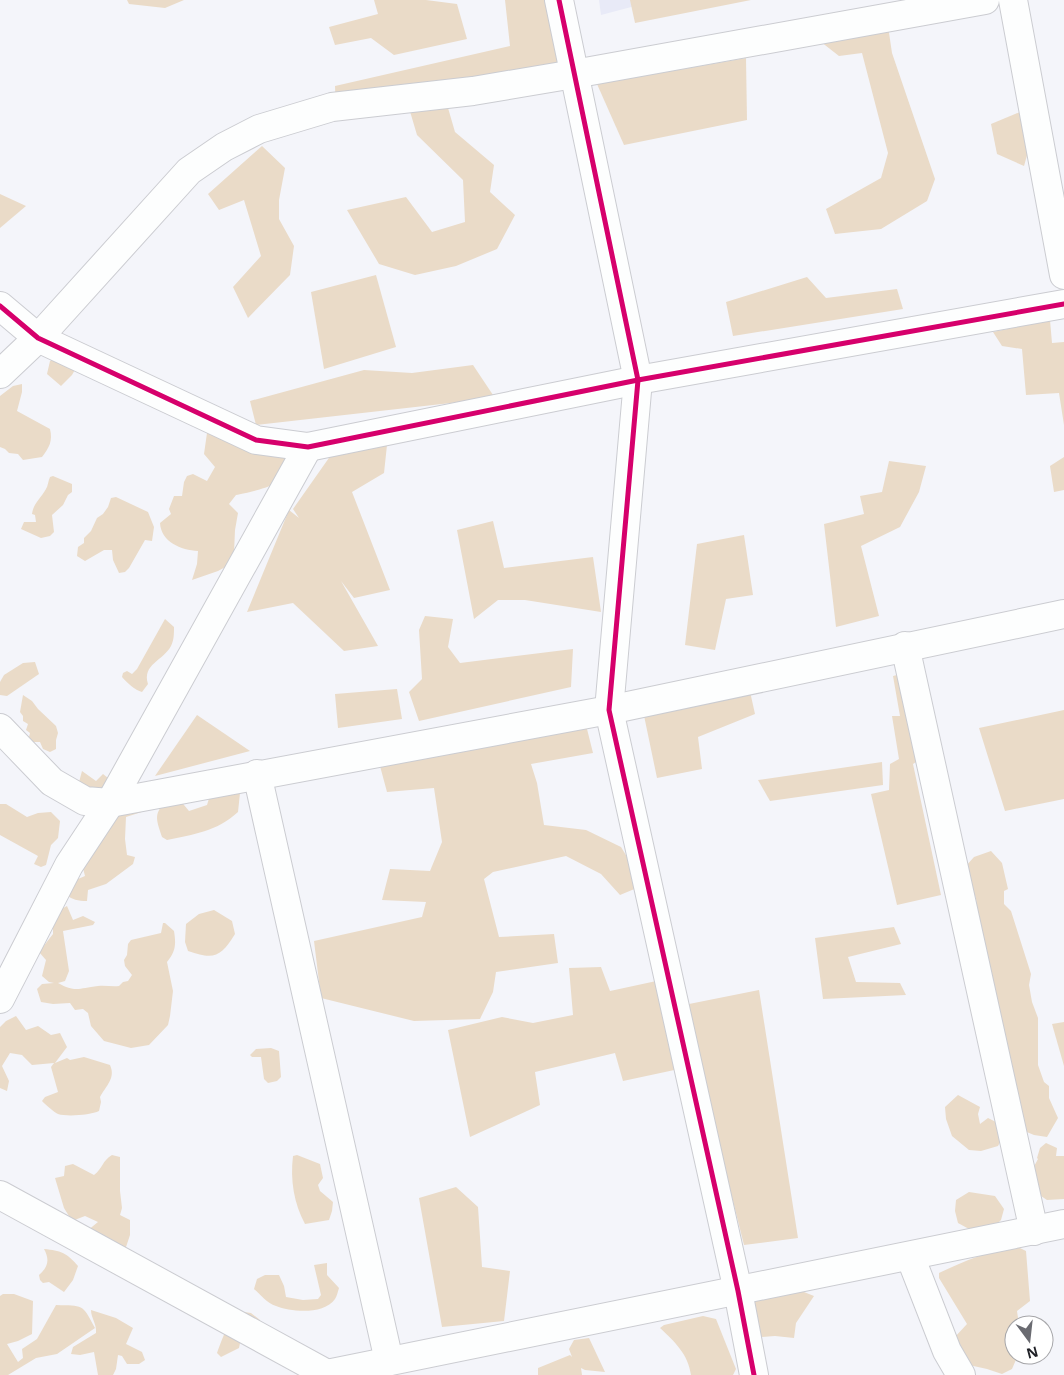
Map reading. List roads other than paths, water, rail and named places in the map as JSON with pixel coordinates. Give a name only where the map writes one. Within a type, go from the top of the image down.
[{"type":"street","points":[[559,0],[638,380],[609,710],[738,1291],[754,1375]]},
{"type":"street","points":[[0,374],[38,338],[189,171],[224,146],[258,129],[332,107],[473,91],[985,0]]},
{"type":"street","points":[[1013,0],[1064,275]]},
{"type":"street","points":[[0,306],[38,338],[256,440],[308,447],[638,380],[1064,304]]},
{"type":"street","points":[[0,999],[69,865],[110,803],[308,447]]},
{"type":"street","points":[[0,728],[52,782],[85,801],[110,803],[257,774],[609,710],[905,646],[1064,614]]},
{"type":"street","points":[[905,646],[1034,1231]]},
{"type":"street","points":[[257,774],[389,1361]]},
{"type":"street","points":[[0,1195],[324,1374],[1064,1224]]},
{"type":"street","points":[[910,1256],[947,1351],[961,1375]]}]
